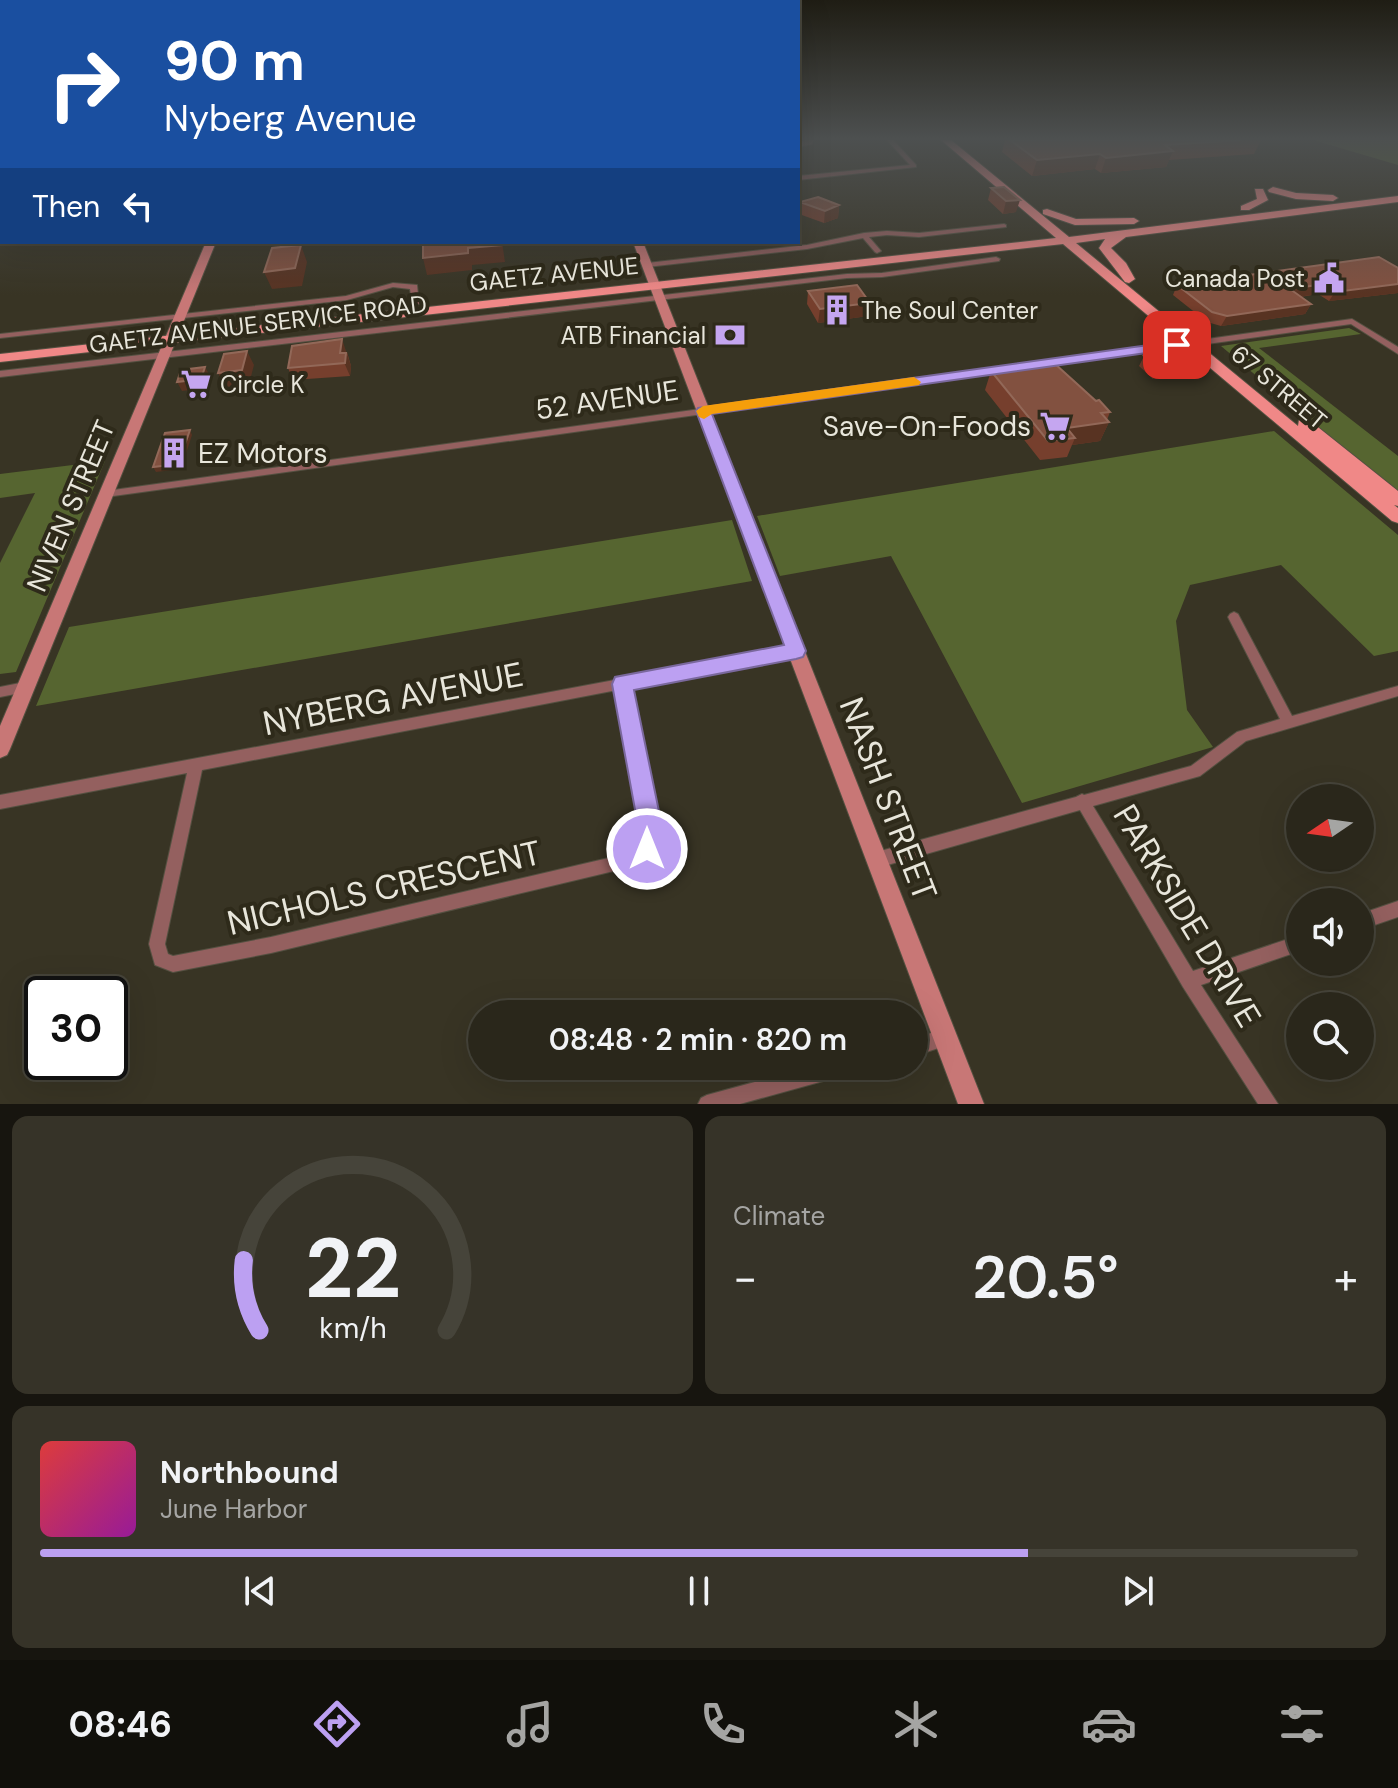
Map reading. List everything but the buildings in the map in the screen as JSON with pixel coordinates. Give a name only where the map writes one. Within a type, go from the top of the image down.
[{"type":"main road","points":[[1014,192],[1028,204],[1032,219],[1030,230]]},
{"type":"main road","points":[[1245,208],[1263,200],[1259,192]]},
{"type":"main road","points":[[1279,192],[1296,196],[1333,198]]},
{"type":"main road","points":[[1211,223],[1217,219],[1288,207],[1295,202],[1386,192]]},
{"type":"main road","name":"GAETZ AVENUE","points":[[0,349],[651,275],[882,256],[1066,235],[1128,234],[1398,199]]},
{"type":"main road","name":"GAETZ AVENUE","points":[[882,256],[995,254],[1134,221],[1295,202]]},
{"type":"main road","name":"67 STREET","points":[[1028,204],[1047,212],[1090,262],[1398,500]]},
{"type":"main road","name":"67 STREET","points":[[1028,204],[1129,279],[1196,342],[1398,517]]},
{"type":"main road","points":[[1047,212],[1075,222],[1134,221]]},
{"type":"main road","points":[[943,255],[959,249],[1200,214]]},
{"type":"main road","points":[[1128,234],[1105,246],[1129,279]]},
{"type":"main road","points":[[995,254],[1057,250],[1090,262]]},
{"type":"main road","name":"GAETZ AVENUE","points":[[0,358],[176,328],[651,275]]},
{"type":"street","points":[[651,275],[864,235],[926,235],[1004,226]]},
{"type":"street","points":[[864,235],[897,274]]},
{"type":"street","name":"NIVEN STREET","points":[[0,749],[210,244]]},
{"type":"street","name":"NASH STREET","points":[[639,244],[971,1104]]},
{"type":"street","name":"GAETZ AVENUE SERVICE ROAD","points":[[0,374],[660,298],[897,274],[995,254]]},
{"type":"street","name":"GAETZ AVENUE SERVICE ROAD","points":[[0,336],[176,328],[353,297],[396,285],[414,287],[416,302]]},
{"type":"street","name":"52 AVENUE","points":[[106,494],[1352,321],[1398,351]]},
{"type":"street","points":[[1234,617],[1289,723]]},
{"type":"street","name":"NYBERG AVENUE","points":[[0,802],[796,651]]},
{"type":"street","name":"NICHOLS CRESCENT","points":[[196,764],[157,944],[161,959],[173,964],[271,945],[634,860],[647,849],[650,833],[622,684]]},
{"type":"street","points":[[0,692],[25,687]]},
{"type":"street","name":"PARKSIDE DRIVE","points":[[1269,1104],[1189,981],[1082,801],[1195,771],[1242,736],[1398,691]]},
{"type":"street","points":[[877,860],[1082,801]]},
{"type":"street","points":[[1374,917],[1398,909]]},
{"type":"street","points":[[1189,981],[1286,948]]},
{"type":"street","points":[[928,1043],[945,1038]]},
{"type":"street","points":[[707,1104],[794,1080]]},
{"type":"green space","points":[[1349,328],[1361,334],[1259,348],[1398,456],[1398,495],[1221,346]]},
{"type":"green space","points":[[1274,431],[1398,535],[1398,651],[1374,656],[1281,565],[1190,585],[1176,621],[1187,710],[1213,747],[1022,803],[891,556],[780,576],[757,516]]},
{"type":"green space","points":[[105,461],[16,672],[0,674],[0,563],[35,493],[0,498],[0,474]]},
{"type":"green space","points":[[732,520],[752,581],[36,706],[69,627]]},
{"type":"slow traffic","points":[[704,414],[703,411],[914,382]]},
{"type":"place","name":"Canada Post","points":[[1329,278]]},
{"type":"place","name":"The Soul Center","points":[[837,310]]},
{"type":"place","name":"ATB Financial","points":[[730,335]]},
{"type":"place","name":"Circle K","points":[[196,384]]},
{"type":"place","name":"Save-On-Foods","points":[[1055,426]]},
{"type":"place","name":"EZ Motors","points":[[174,453]]},
{"type":"route","points":[[647,849],[650,826],[622,684],[796,651],[703,411],[1177,345]]}]
